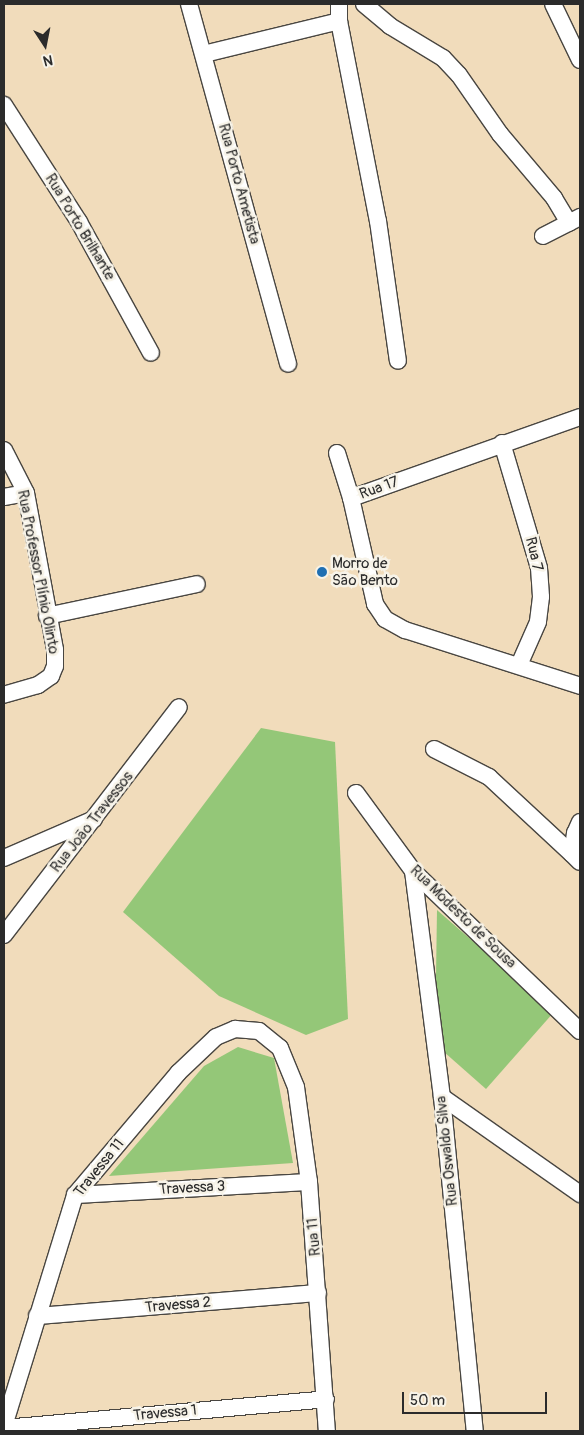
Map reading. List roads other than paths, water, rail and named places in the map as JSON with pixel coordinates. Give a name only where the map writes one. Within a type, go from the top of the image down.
[{"type":"street","name":"Rua Porto Ametista","points":[[189,4],[288,364]]},
{"type":"street","points":[[339,4],[339,21],[376,212],[398,361]]},
{"type":"street","points":[[364,4],[390,26],[443,58],[459,75],[500,134],[575,220],[543,236]]},
{"type":"street","points":[[553,4],[580,60]]},
{"type":"street","points":[[204,54],[339,21]]},
{"type":"street","name":"Rua Porto Brilhante","points":[[4,105],[94,247],[151,353]]},
{"type":"street","name":"Rua 17","points":[[580,417],[351,498],[375,604],[385,619],[405,630],[580,686]]},
{"type":"street","name":"Rua 7","points":[[502,443],[530,537],[540,588],[538,622],[519,665]]},
{"type":"street","name":"Rua Professor Plínio Olinto","points":[[4,450],[26,493],[47,616],[55,650],[55,666],[51,676],[38,685],[4,695]]},
{"type":"street","points":[[337,453],[351,498]]},
{"type":"street","points":[[4,497],[26,493]]},
{"type":"street","points":[[47,616],[197,584]]},
{"type":"street","name":"Rua João Travessos","points":[[4,935],[96,818],[179,707]]},
{"type":"street","points":[[434,749],[489,777],[576,858]]},
{"type":"street","name":"Rua Modesto de Sousa","points":[[356,793],[413,871],[580,1031]]},
{"type":"street","points":[[4,858],[96,818]]},
{"type":"street","points":[[576,858],[575,833],[580,822]]},
{"type":"street","name":"Rua Oswaldo Silva","points":[[413,871],[442,1097],[475,1431]]},
{"type":"street","name":"Travessa 11","points":[[4,1427],[75,1195],[178,1073],[216,1037],[236,1029],[259,1031],[280,1048]]},
{"type":"street","name":"Rua 11","points":[[280,1048],[296,1087],[309,1182],[327,1431]]},
{"type":"street","points":[[442,1097],[580,1194]]},
{"type":"street","name":"Travessa 3","points":[[75,1195],[309,1182]]},
{"type":"street","name":"Travessa 2","points":[[37,1316],[318,1293]]},
{"type":"street","name":"Travessa 1","points":[[4,1427],[326,1399]]},
{"type":"place","name":"Morro de São Bento","points":[[322,572]]}]
